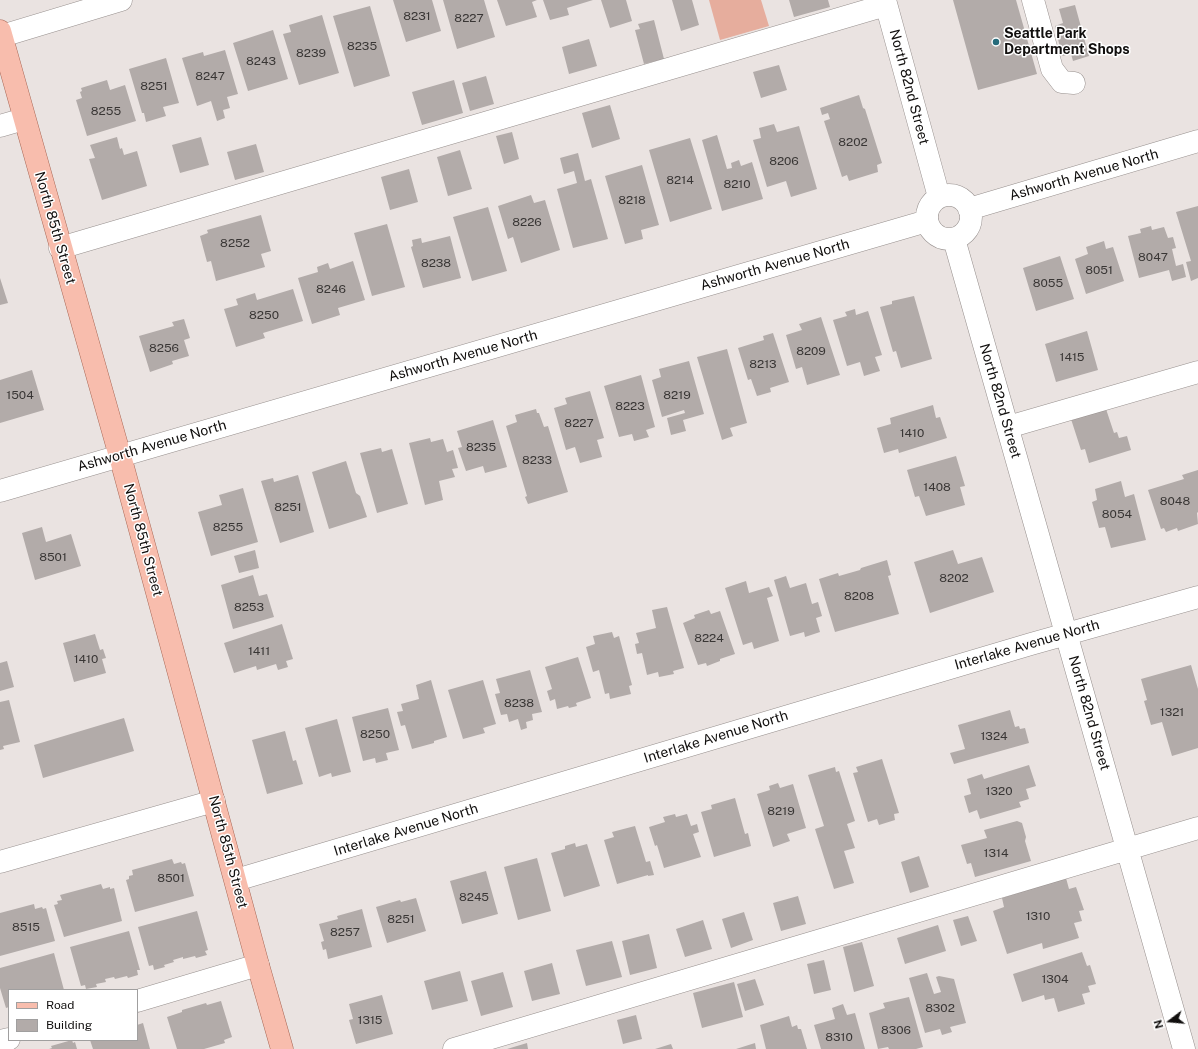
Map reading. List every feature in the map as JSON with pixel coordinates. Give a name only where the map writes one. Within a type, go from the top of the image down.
[{"type":"main road","name":"North 85th Street","points":[[1,34],[60,248],[120,456],[282,1049]]},
{"type":"street","points":[[1,34],[121,0]]},
{"type":"street","points":[[1033,0],[1052,69],[1062,82],[1074,83]]},
{"type":"street","points":[[60,248],[886,2]]},
{"type":"street","name":"North 82nd Street","points":[[886,2],[939,197]]},
{"type":"street","points":[[0,126],[24,119]]},
{"type":"street","name":"Ashworth Avenue North","points":[[969,209],[1198,141]]},
{"type":"street","points":[[953,196],[959,198],[969,209],[971,217],[970,224],[961,236],[954,239],[946,239],[939,237],[929,228],[927,214],[929,207],[939,197],[953,196]]},
{"type":"street","name":"Ashworth Avenue North","points":[[0,491],[927,221]]},
{"type":"street","name":"North 82nd Street","points":[[954,239],[1184,1049]]},
{"type":"street","points":[[1008,427],[1198,372]]},
{"type":"street","name":"Interlake Avenue North","points":[[236,880],[1067,634],[1198,597]]},
{"type":"street","points":[[0,862],[214,801]]},
{"type":"street","points":[[454,1049],[1198,828]]},
{"type":"street","points":[[138,1001],[258,965]]},
{"type":"shaded area","points":[[709,0],[761,0],[769,26],[720,40]]},
{"type":"building","points":[[393,0],[432,0],[441,31],[406,42]]},
{"type":"building","points":[[443,0],[484,0],[495,37],[457,49]]},
{"type":"building","points":[[497,0],[537,0],[532,2],[537,17],[506,26]]},
{"type":"building","points":[[543,0],[593,0],[567,8],[569,15],[550,20]]},
{"type":"building","points":[[601,0],[626,0],[632,21],[610,28]]},
{"type":"building","points":[[672,0],[692,0],[699,25],[681,31]]},
{"type":"building","points":[[789,0],[828,0],[830,7],[794,17]]},
{"type":"building","name":"Seattle Park Department Shops","points":[[953,0],[1016,0],[1037,74],[978,90]]},
{"type":"building","points":[[1075,5],[1089,56],[1073,61],[1071,54],[1062,56],[1055,26],[1063,23],[1059,9]]},
{"type":"building","points":[[370,6],[390,76],[354,87],[333,16]]},
{"type":"building","points":[[322,15],[339,73],[299,85],[283,34],[291,32],[289,25]]},
{"type":"building","points":[[654,20],[664,59],[644,64],[635,30],[640,29],[638,24]]},
{"type":"building","points":[[273,30],[288,79],[248,91],[233,43]]},
{"type":"building","points":[[589,39],[597,66],[569,74],[562,47]]},
{"type":"building","points":[[225,50],[238,94],[227,97],[230,108],[223,110],[225,118],[217,121],[211,101],[197,106],[182,58],[203,52],[204,56]]},
{"type":"building","points":[[166,58],[179,103],[163,107],[166,116],[146,122],[129,69]]},
{"type":"building","points":[[779,65],[787,90],[761,98],[753,72]]},
{"type":"building","points":[[486,76],[494,104],[470,111],[462,83]]},
{"type":"building","points":[[107,80],[110,90],[125,85],[136,121],[87,136],[76,100],[82,98],[80,92],[82,91],[81,88]]},
{"type":"building","points":[[454,80],[463,113],[422,125],[412,92]]},
{"type":"building","points":[[859,95],[882,163],[877,165],[878,172],[849,181],[847,175],[842,177],[824,121],[830,119],[828,113],[822,115],[820,108]]},
{"type":"building","points":[[610,105],[620,139],[592,148],[582,113]]},
{"type":"building","points":[[774,124],[777,132],[799,126],[817,189],[791,197],[786,181],[767,187],[753,140],[761,138],[759,128]]},
{"type":"building","points":[[512,132],[519,159],[504,164],[496,136]]},
{"type":"building","points":[[717,135],[727,169],[732,168],[731,163],[739,160],[741,166],[752,162],[763,199],[722,211],[702,140]]},
{"type":"building","points":[[117,137],[120,149],[122,148],[124,155],[137,151],[147,186],[102,200],[89,159],[95,158],[90,145]]},
{"type":"building","points":[[201,137],[209,165],[180,173],[172,145]]},
{"type":"building","points":[[690,138],[712,209],[670,222],[649,150]]},
{"type":"building","points":[[256,144],[264,172],[235,180],[227,152]]},
{"type":"building","points":[[460,150],[472,189],[448,196],[437,157]]},
{"type":"building","points":[[578,153],[585,181],[591,179],[608,239],[573,248],[557,189],[577,183],[574,171],[564,174],[560,158]]},
{"type":"building","points":[[642,165],[659,225],[641,230],[643,239],[625,244],[605,176]]},
{"type":"building","points":[[409,169],[418,202],[390,210],[381,177]]},
{"type":"building","points":[[531,195],[534,203],[545,200],[560,250],[521,263],[513,237],[508,239],[498,206]]},
{"type":"building","points":[[1198,206],[1198,278],[1191,281],[1186,262],[1191,261],[1176,212]]},
{"type":"building","points":[[488,207],[507,271],[472,281],[453,217]]},
{"type":"building","points":[[261,215],[271,251],[261,254],[265,267],[216,281],[211,261],[207,262],[200,236],[208,233],[207,230]]},
{"type":"building","points":[[387,224],[405,287],[372,296],[354,233]]},
{"type":"building","points":[[1151,226],[1152,230],[1164,227],[1168,238],[1173,237],[1176,248],[1172,249],[1176,266],[1183,264],[1186,277],[1172,281],[1169,270],[1139,278],[1128,236],[1141,233],[1140,229]]},
{"type":"building","points":[[450,236],[461,278],[423,288],[411,247],[413,246],[412,240],[421,238],[422,243]]},
{"type":"building","points":[[1104,241],[1106,249],[1113,247],[1124,281],[1086,294],[1075,259],[1088,254],[1086,247]]},
{"type":"building","points":[[1060,256],[1074,299],[1036,311],[1023,268]]},
{"type":"building","points":[[353,261],[365,300],[338,308],[340,315],[312,324],[298,278],[318,272],[317,267],[328,263],[330,269]]},
{"type":"building","points":[[0,278],[8,303],[0,305]]},
{"type":"building","points":[[293,289],[303,321],[263,333],[265,338],[236,347],[224,309],[238,305],[236,299],[255,293],[257,300]]},
{"type":"building","points":[[914,296],[932,359],[901,368],[896,351],[893,352],[880,307],[892,304],[892,301]]},
{"type":"building","points":[[855,309],[856,315],[868,311],[882,355],[875,357],[880,371],[864,376],[860,362],[847,366],[833,320],[847,316],[845,312]]},
{"type":"building","points":[[821,317],[840,375],[807,385],[802,367],[796,369],[786,335],[802,330],[799,324]]},
{"type":"building","points":[[184,319],[190,338],[184,340],[189,356],[172,361],[173,364],[150,372],[139,336],[174,326],[172,322]]},
{"type":"building","points":[[1087,331],[1098,370],[1056,382],[1045,344]]},
{"type":"building","points":[[773,333],[789,382],[770,388],[771,392],[757,396],[751,379],[748,380],[738,348],[764,340],[763,336]]},
{"type":"building","points":[[727,349],[747,423],[730,428],[733,436],[722,440],[697,357]]},
{"type":"building","points":[[689,361],[704,414],[683,420],[686,431],[671,435],[667,418],[685,413],[684,410],[662,417],[652,380],[661,377],[659,369]]},
{"type":"building","points":[[32,370],[44,410],[0,423],[0,380]]},
{"type":"building","points":[[641,375],[655,427],[646,430],[649,437],[634,441],[632,434],[619,437],[604,386]]},
{"type":"building","points":[[590,391],[604,438],[597,440],[602,457],[580,463],[575,447],[566,450],[554,408],[567,404],[565,398]]},
{"type":"building","points":[[933,405],[936,418],[940,417],[947,438],[899,453],[898,449],[884,453],[877,428],[891,424],[890,418]]},
{"type":"building","points":[[536,409],[544,427],[548,426],[568,492],[528,504],[525,497],[527,496],[506,426],[517,422],[515,415]]},
{"type":"building","points":[[1106,409],[1114,433],[1117,432],[1119,438],[1127,436],[1131,450],[1089,463],[1085,449],[1081,450],[1071,419]]},
{"type":"building","points":[[493,420],[507,467],[485,473],[483,466],[466,471],[458,448],[462,447],[457,431]]},
{"type":"building","points":[[430,438],[431,442],[443,439],[447,452],[453,450],[458,468],[452,469],[455,477],[439,481],[443,500],[425,505],[409,443]]},
{"type":"building","points":[[381,448],[382,452],[392,449],[408,504],[377,513],[360,453]]},
{"type":"building","points":[[956,456],[965,486],[960,487],[965,505],[926,516],[919,496],[915,497],[907,470]]},
{"type":"building","points":[[346,461],[356,493],[360,496],[367,517],[329,529],[312,472]]},
{"type":"building","points":[[1198,470],[1198,524],[1178,531],[1177,528],[1166,532],[1164,528],[1161,529],[1148,490],[1184,479],[1182,475]]},
{"type":"building","points":[[298,475],[314,532],[280,543],[261,481],[273,478],[274,482]]},
{"type":"building","points":[[1121,481],[1125,497],[1134,494],[1146,540],[1111,548],[1105,527],[1099,528],[1092,502],[1097,500],[1095,489]]},
{"type":"building","points":[[243,488],[258,542],[211,556],[198,512],[222,505],[219,495]]},
{"type":"building","points":[[42,527],[46,542],[71,534],[81,566],[35,580],[22,533]]},
{"type":"building","points":[[255,550],[259,568],[239,573],[234,556]]},
{"type":"building","points":[[953,550],[958,564],[982,557],[994,592],[930,613],[914,562]]},
{"type":"building","points":[[887,560],[891,575],[888,576],[899,614],[835,632],[819,579],[838,573],[839,576]]},
{"type":"building","points":[[253,575],[259,596],[267,594],[274,617],[233,629],[221,585]]},
{"type":"building","points":[[786,576],[790,588],[806,583],[812,604],[818,602],[822,616],[816,618],[820,632],[805,637],[804,632],[790,636],[774,580]]},
{"type":"building","points":[[746,581],[749,593],[769,587],[773,596],[767,598],[779,641],[754,649],[752,642],[743,645],[725,588]]},
{"type":"building","points":[[667,607],[684,668],[673,671],[674,674],[659,677],[658,672],[647,675],[642,653],[637,654],[635,644],[639,643],[636,633],[656,628],[652,610]]},
{"type":"building","points":[[709,610],[711,614],[720,611],[735,654],[720,659],[720,661],[707,666],[706,663],[698,665],[683,623],[695,618],[694,615]]},
{"type":"building","points":[[282,624],[293,659],[286,661],[288,667],[278,670],[276,664],[257,670],[256,666],[234,673],[224,643]]},
{"type":"building","points":[[612,632],[614,638],[619,636],[632,685],[629,686],[631,694],[610,699],[609,693],[605,694],[599,670],[593,672],[586,647],[595,644],[593,636]]},
{"type":"building","points":[[95,634],[100,650],[103,649],[106,658],[102,659],[106,673],[74,682],[63,643]]},
{"type":"building","points":[[578,657],[591,698],[576,703],[577,706],[569,708],[568,706],[557,709],[555,699],[550,701],[547,691],[552,689],[545,667]]},
{"type":"building","points":[[7,661],[14,687],[0,691],[0,663]]},
{"type":"building","points":[[1191,665],[1198,689],[1198,748],[1172,756],[1162,722],[1151,725],[1144,701],[1147,700],[1141,679]]},
{"type":"building","points":[[530,670],[542,712],[532,714],[533,720],[526,722],[527,728],[521,730],[518,719],[509,722],[507,714],[501,715],[495,694],[500,693],[496,679]]},
{"type":"building","points":[[431,680],[447,737],[434,741],[434,743],[412,749],[405,725],[401,726],[397,712],[403,711],[401,704],[419,699],[416,685]]},
{"type":"building","points":[[483,680],[496,724],[483,728],[485,733],[463,739],[448,690]]},
{"type":"building","points":[[9,700],[20,742],[3,746],[4,749],[0,750],[0,702]]},
{"type":"building","points":[[388,708],[399,750],[386,753],[388,760],[376,763],[375,758],[363,761],[352,717]]},
{"type":"building","points":[[1010,710],[1015,727],[1019,726],[1020,729],[1025,728],[1029,743],[954,764],[950,753],[965,749],[958,725]]},
{"type":"building","points":[[124,718],[134,751],[43,778],[34,745]]},
{"type":"building","points":[[337,719],[351,772],[332,777],[331,773],[319,777],[305,728]]},
{"type":"building","points":[[285,731],[293,761],[296,760],[303,784],[267,794],[252,740]]},
{"type":"building","points":[[882,759],[899,813],[894,814],[895,820],[879,825],[877,819],[868,822],[853,773],[858,772],[856,767]]},
{"type":"building","points":[[1029,765],[1036,786],[1026,789],[1029,799],[1019,802],[1021,807],[980,819],[977,810],[969,813],[964,796],[971,794],[967,779],[982,774],[984,779]]},
{"type":"building","points":[[835,767],[836,772],[839,771],[855,821],[847,824],[855,848],[844,851],[854,883],[834,889],[815,829],[824,826],[808,775]]},
{"type":"building","points":[[778,783],[780,788],[793,784],[806,828],[787,834],[790,841],[773,847],[757,794],[770,790],[769,786]]},
{"type":"building","points":[[735,798],[745,834],[748,833],[751,846],[714,857],[701,812],[712,809],[711,805]]},
{"type":"building","points":[[675,814],[676,817],[687,814],[691,826],[697,824],[699,832],[693,834],[701,857],[664,868],[657,845],[655,846],[649,827],[665,822],[663,817]]},
{"type":"building","points":[[1017,821],[1022,823],[1026,837],[1025,841],[1031,861],[975,877],[971,863],[967,864],[961,845],[987,838],[984,830]]},
{"type":"building","points":[[635,826],[646,862],[650,861],[654,875],[648,875],[617,884],[604,840],[614,837],[612,832]]},
{"type":"building","points":[[575,843],[576,847],[587,844],[600,886],[564,897],[551,853],[565,849],[565,846]]},
{"type":"building","points":[[919,856],[929,887],[910,893],[901,862]]},
{"type":"building","points":[[537,858],[551,911],[518,920],[504,867]]},
{"type":"building","points":[[172,859],[174,864],[181,862],[182,864],[185,863],[194,896],[135,912],[126,880],[129,879],[129,876],[133,875],[132,870]]},
{"type":"building","points":[[486,871],[498,914],[462,924],[450,881]]},
{"type":"building","points":[[1066,878],[1069,889],[1076,887],[1084,910],[1079,911],[1082,921],[1074,923],[1079,938],[1043,949],[1042,943],[1007,954],[993,911],[1004,907],[1002,898]]},
{"type":"building","points":[[101,884],[103,889],[110,887],[110,889],[114,888],[122,921],[64,937],[54,905],[58,904],[57,901],[62,900],[60,895]]},
{"type":"building","points":[[798,896],[806,924],[781,931],[773,903]]},
{"type":"building","points":[[416,898],[426,931],[387,943],[376,907],[400,900],[401,902]]},
{"type":"building","points":[[34,904],[35,909],[42,907],[43,909],[46,908],[55,941],[0,956],[0,913]]},
{"type":"building","points":[[362,909],[372,947],[328,959],[326,949],[323,950],[321,942],[324,941],[319,924],[338,919],[337,916]]},
{"type":"building","points":[[197,911],[208,950],[205,951],[207,955],[196,958],[195,956],[183,959],[183,957],[164,965],[165,967],[154,970],[153,965],[149,966],[138,927]]},
{"type":"building","points":[[744,912],[753,940],[731,948],[722,919]]},
{"type":"building","points":[[968,916],[977,941],[961,946],[953,920]]},
{"type":"building","points":[[703,920],[712,949],[685,957],[676,929]]},
{"type":"building","points":[[938,925],[946,951],[905,964],[897,938]]},
{"type":"building","points":[[129,931],[140,970],[137,970],[138,975],[128,978],[127,976],[115,979],[114,977],[105,979],[106,982],[96,984],[97,987],[86,989],[85,985],[81,986],[70,947]]},
{"type":"building","points":[[649,934],[657,968],[630,975],[622,941]]},
{"type":"building","points":[[612,941],[622,977],[586,986],[576,950]]},
{"type":"building","points":[[862,942],[874,986],[854,992],[843,947]]},
{"type":"building","points":[[1082,952],[1087,966],[1090,965],[1096,984],[1088,986],[1090,992],[1082,994],[1085,1004],[1058,1012],[1054,998],[1045,1000],[1044,995],[1022,1002],[1013,974]]},
{"type":"building","points":[[54,953],[64,989],[8,989],[8,1007],[6,1008],[0,988],[0,968]]},
{"type":"building","points":[[824,960],[831,990],[814,994],[807,964]]},
{"type":"building","points":[[552,963],[560,994],[532,1001],[524,971]]},
{"type":"building","points":[[460,971],[468,1001],[432,1010],[424,981]]},
{"type":"building","points":[[503,972],[513,1007],[481,1016],[471,981]]},
{"type":"building","points":[[927,973],[934,994],[941,992],[936,977],[939,976],[954,979],[966,1023],[950,1027],[952,1032],[942,1035],[940,1029],[925,1033],[909,978]]},
{"type":"building","points":[[755,979],[764,1005],[745,1011],[737,984]]},
{"type":"building","points":[[734,982],[743,1017],[702,1028],[693,993]]},
{"type":"building","points":[[382,995],[393,1034],[356,1044],[349,1020],[353,1019],[349,1004]]},
{"type":"building","points":[[909,997],[923,1047],[916,1049],[889,1049],[888,1047],[878,1049],[869,1013],[885,1008],[883,1003]]},
{"type":"building","points":[[221,1001],[232,1037],[224,1040],[225,1043],[204,1049],[177,1049],[167,1017],[182,1012],[182,1010],[206,1003],[207,1005]]},
{"type":"building","points":[[843,1004],[847,1015],[855,1013],[865,1049],[821,1049],[814,1025],[835,1019],[832,1008]]},
{"type":"building","points":[[636,1015],[642,1039],[623,1044],[617,1020]]},
{"type":"building","points":[[789,1016],[792,1027],[797,1025],[798,1029],[801,1029],[807,1049],[766,1049],[760,1025]]},
{"type":"building","points":[[143,1023],[150,1049],[93,1049],[90,1041],[138,1041],[138,1025]]},
{"type":"building","points":[[72,1041],[73,1043],[75,1042],[77,1049],[49,1049],[52,1048],[51,1046]]},
{"type":"building","points":[[527,1043],[528,1049],[507,1049]]},
{"type":"building","points":[[755,1043],[756,1049],[736,1049]]},
{"type":"building","points":[[671,1044],[673,1049],[655,1049]]},
{"type":"place","name":"Seattle Park Department Shops","points":[[996,42]]}]
